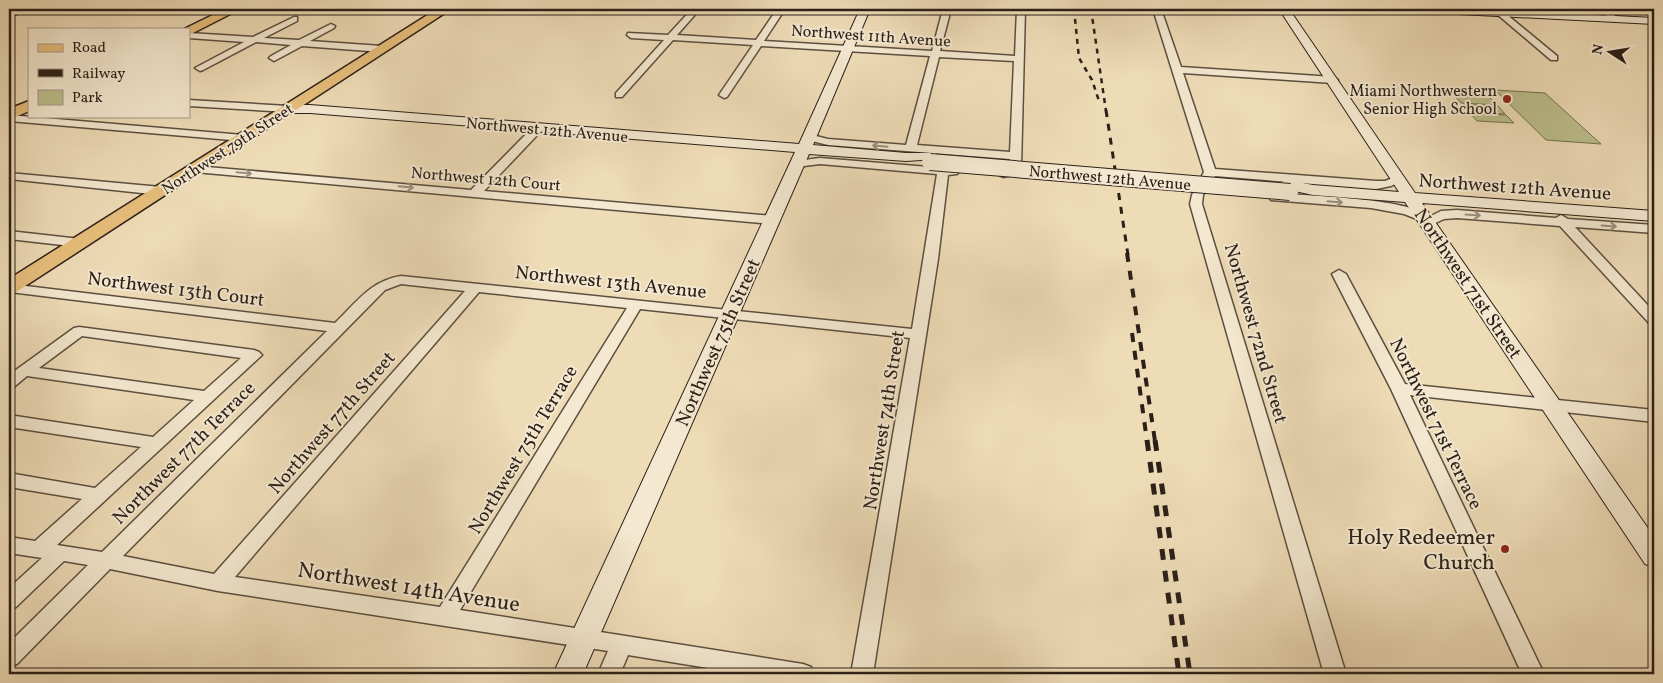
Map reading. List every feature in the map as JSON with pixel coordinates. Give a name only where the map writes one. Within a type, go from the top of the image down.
[{"type":"main road","points":[[190,30],[234,9]]},
{"type":"main road","name":"Northwest 79th Street","points":[[9,288],[445,9]]},
{"type":"main road","points":[[9,116],[28,106]]},
{"type":"street","points":[[9,15],[25,9]]},
{"type":"street","points":[[619,95],[696,9]]},
{"type":"street","points":[[724,95],[781,9]]},
{"type":"street","name":"Northwest 75th Street","points":[[568,674],[773,220],[865,9]]},
{"type":"street","points":[[908,153],[947,9]]},
{"type":"street","points":[[1016,156],[1021,9]]},
{"type":"street","points":[[1158,9],[1210,172],[1208,180],[1199,191]]},
{"type":"street","name":"Northwest 71st Street","points":[[1284,9],[1654,557]]},
{"type":"street","points":[[1420,9],[1497,11],[1654,21]]},
{"type":"street","points":[[1600,9],[1616,19]]},
{"type":"street","points":[[1497,11],[1554,58]]},
{"type":"street","points":[[200,68],[294,19]]},
{"type":"street","points":[[274,58],[331,26]]},
{"type":"street","points":[[190,35],[382,49]]},
{"type":"street","name":"Northwest 11th Avenue","points":[[631,35],[1019,59]]},
{"type":"street","points":[[1177,70],[1333,80]]},
{"type":"street","name":"Northwest 12th Avenue","points":[[190,103],[538,128],[802,150],[1016,156],[1015,168],[1009,173],[998,175],[935,163],[908,153]]},
{"type":"street","points":[[9,116],[28,118]]},
{"type":"street","points":[[30,118],[243,138]]},
{"type":"street","points":[[475,193],[538,128]]},
{"type":"street","name":"Northwest 12th Avenue","points":[[802,150],[820,161],[935,163],[1289,188],[1301,193],[1314,190],[1654,216]]},
{"type":"street","name":"Northwest 74th Street","points":[[862,674],[918,334],[935,163]]},
{"type":"street","name":"Northwest 12th Court","points":[[196,169],[773,220]]},
{"type":"street","name":"Northwest 12th Avenue","points":[[1210,172],[1376,185],[1387,184],[1398,179]]},
{"type":"street","points":[[9,176],[161,191]]},
{"type":"street","name":"Northwest 12th Avenue","points":[[1199,191],[1389,207],[1410,212],[1425,220],[1447,214],[1654,229]]},
{"type":"street","name":"Northwest 72nd Street","points":[[1199,191],[1196,204],[1335,674]]},
{"type":"street","points":[[1551,208],[1654,320]]},
{"type":"street","points":[[9,235],[80,243]]},
{"type":"street","name":"Northwest 71st Terrace","points":[[1339,274],[1399,389],[1533,674]]},
{"type":"street","name":"Northwest 13th Avenue","points":[[390,282],[401,280],[918,334]]},
{"type":"street","name":"Northwest 77th Terrace","points":[[9,657],[380,287],[390,282]]},
{"type":"street","name":"Northwest 13th Court","points":[[9,288],[339,328]]},
{"type":"street","name":"Northwest 77th Street","points":[[218,583],[475,288]]},
{"type":"street","name":"Northwest 75th Terrace","points":[[445,617],[636,304]]},
{"type":"street","points":[[9,382],[79,331],[254,355],[38,550]]},
{"type":"street","points":[[24,371],[207,397]]},
{"type":"street","points":[[1399,389],[1654,416]]},
{"type":"street","points":[[9,421],[156,443]]},
{"type":"street","points":[[9,480],[99,495]]},
{"type":"street","name":"Northwest 14th Avenue","points":[[9,545],[105,560],[218,583],[585,638],[803,674]]},
{"type":"street","points":[[9,601],[60,553]]},
{"type":"street","points":[[609,674],[622,644]]},
{"type":"green space","points":[[1495,90],[1545,93],[1601,144],[1546,140]]},
{"type":"green space","points":[[1454,95],[1489,97],[1497,105],[1461,103]]},
{"type":"green space","points":[[1463,104],[1498,106],[1505,114],[1469,112]]},
{"type":"green space","points":[[1470,113],[1506,115],[1514,123],[1477,121]]},
{"type":"railway","points":[[1074,9],[1079,58],[1092,80],[1099,101]]},
{"type":"railway","points":[[1091,9],[1106,111]]},
{"type":"railway","points":[[1106,110],[1128,255]]},
{"type":"railway","points":[[1127,253],[1155,441]]},
{"type":"railway","points":[[1132,333],[1147,441]]},
{"type":"railway","points":[[1147,440],[1179,674]]},
{"type":"railway","points":[[1155,440],[1190,674]]},
{"type":"place","name":"Miami Northwestern Senior High School","points":[[1507,99]]},
{"type":"place","name":"Holy Redeemer Church","points":[[1505,549]]}]
